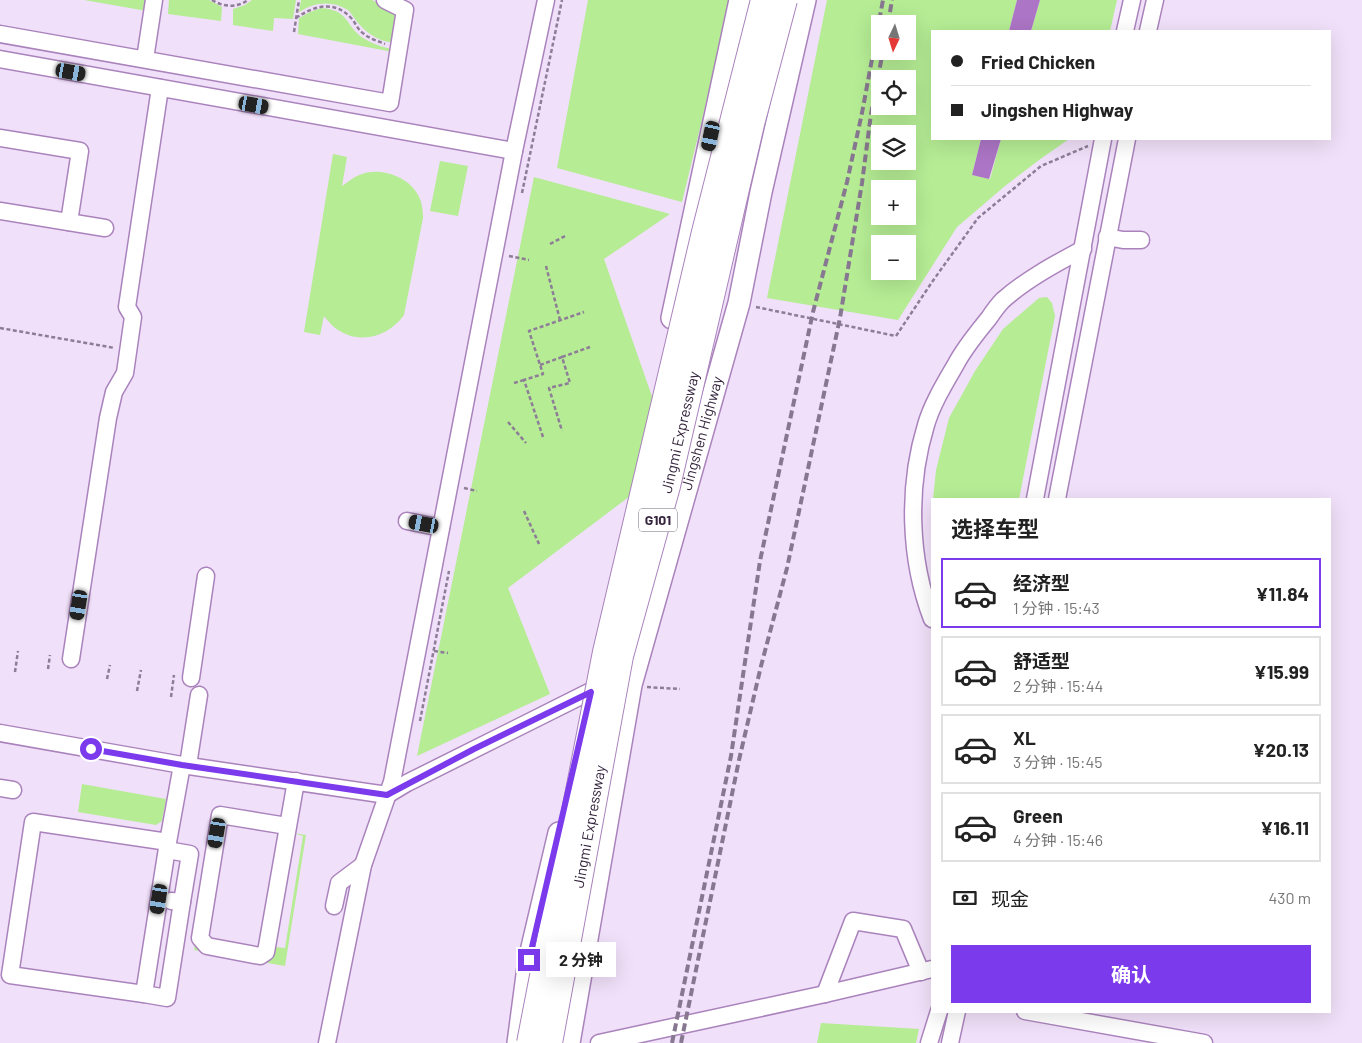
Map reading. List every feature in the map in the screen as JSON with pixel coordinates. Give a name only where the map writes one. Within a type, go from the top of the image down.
[{"type":"highway","name":"Jingmi Expressway","points":[[529,1043],[605,652],[704,232],[763,0]]},
{"type":"highway","name":"Jingmi Expressway","points":[[550,1043],[621,656],[668,486],[752,124],[786,0]]},
{"type":"main road","name":"G101","points":[[518,1043],[529,960],[591,692],[740,0]]},
{"type":"main road","name":"Jingshen Highway","points":[[569,1043],[631,685],[739,303],[761,192],[805,0]]},
{"type":"street","points":[[145,59],[154,0]]},
{"type":"street","points":[[0,34],[390,103],[405,10],[385,0]]},
{"type":"street","points":[[327,1043],[363,865],[394,772],[440,528],[522,153],[546,0]]},
{"type":"street","points":[[1125,30],[1132,0]]},
{"type":"street","points":[[1148,30],[1155,0]]},
{"type":"street","points":[[0,59],[160,88],[386,123],[522,153]]},
{"type":"street","points":[[71,659],[108,418],[114,392],[125,373],[133,317],[127,306],[160,88]]},
{"type":"street","points":[[0,138],[80,151],[69,222]]},
{"type":"street","points":[[1057,498],[1127,140]]},
{"type":"street","points":[[1034,498],[1083,249],[1098,142]]},
{"type":"street","points":[[0,211],[105,228]]},
{"type":"street","points":[[1107,237],[1123,240],[1141,240]]},
{"type":"street","points":[[931,616],[917,572],[914,534],[915,468],[926,424],[943,387],[966,346],[1002,301],[1042,271],[1083,249]]},
{"type":"street","points":[[407,521],[440,528]]},
{"type":"street","points":[[191,678],[206,576]]},
{"type":"street","points":[[0,733],[185,765],[387,795],[415,779],[591,692]]},
{"type":"street","points":[[144,994],[168,846],[199,695]]},
{"type":"street","points":[[287,826],[220,815],[200,938],[207,946],[260,956],[266,952],[296,781]]},
{"type":"street","points":[[33,822],[168,846],[190,854],[182,902],[167,998],[10,975],[33,822]]},
{"type":"street","points":[[334,906],[338,883],[363,865]]},
{"type":"street","points":[[159,899],[182,902]]},
{"type":"street","points":[[599,1043],[825,994],[927,970],[903,929],[853,921],[825,994]]},
{"type":"street","points":[[929,1043],[938,1013]]},
{"type":"street","points":[[950,1043],[957,1013]]},
{"type":"street","points":[[1036,1013],[1204,1043]]},
{"type":"path","points":[[212,0],[223,5],[233,6],[248,0]]},
{"type":"path","points":[[294,32],[299,0]]},
{"type":"path","points":[[522,153],[562,0]]},
{"type":"path","points":[[296,18],[309,9],[333,6],[344,11],[363,34],[387,45],[399,46]]},
{"type":"path","points":[[739,303],[896,336],[978,218],[1042,166],[1098,142]]},
{"type":"path","points":[[550,244],[567,235]]},
{"type":"path","points":[[509,256],[529,260]]},
{"type":"path","points":[[546,266],[560,320]]},
{"type":"path","points":[[514,383],[543,374],[529,331],[584,312]]},
{"type":"path","points":[[0,328],[128,350]]},
{"type":"path","points":[[540,365],[590,347]]},
{"type":"path","points":[[562,357],[570,382],[549,388],[562,431]]},
{"type":"path","points":[[524,380],[543,437]]},
{"type":"path","points":[[508,422],[526,443]]},
{"type":"path","points":[[464,488],[477,491]]},
{"type":"path","points":[[524,511],[539,544]]},
{"type":"path","points":[[15,672],[18,650]]},
{"type":"path","points":[[434,651],[448,653]]},
{"type":"path","points":[[48,669],[50,656]]},
{"type":"path","points":[[107,679],[110,665]]},
{"type":"path","points":[[138,691],[141,670]]},
{"type":"path","points":[[171,697],[174,675]]},
{"type":"green space","points":[[84,0],[149,0],[147,11]]},
{"type":"green space","points":[[169,0],[209,0],[222,7],[221,21],[168,14]]},
{"type":"green space","points":[[252,0],[296,0],[293,19],[274,18],[273,31],[233,25],[233,9],[245,5]]},
{"type":"green space","points":[[301,0],[372,0],[387,7],[400,18],[395,43],[384,41],[370,34],[348,10],[336,5],[317,4],[299,12]]},
{"type":"green space","points":[[588,0],[731,0],[682,202],[557,168]]},
{"type":"green space","points":[[827,0],[1017,0],[1009,30],[931,30],[931,140],[981,140],[972,175],[990,179],[1001,140],[1068,140],[1005,186],[957,227],[898,320],[767,298]]},
{"type":"green space","points":[[1040,0],[1117,0],[1110,30],[1031,30]]},
{"type":"green space","points":[[321,8],[330,9],[342,15],[363,38],[393,49],[393,52],[298,34],[299,18]]},
{"type":"green space","points":[[333,154],[347,157],[342,186],[354,178],[369,172],[394,175],[414,189],[422,206],[423,218],[404,315],[391,328],[374,336],[356,337],[347,335],[334,327],[324,316],[320,335],[304,332]]},
{"type":"green space","points":[[440,161],[468,166],[458,216],[430,211]]},
{"type":"green space","points":[[534,177],[670,214],[604,259],[662,425],[650,481],[508,588],[550,694],[417,756]]},
{"type":"green space","points":[[1047,297],[1052,303],[1055,316],[1019,498],[933,498],[936,470],[949,418],[975,371],[1003,329],[1039,298]]},
{"type":"green space","points":[[82,784],[166,799],[162,821],[156,825],[78,812]]},
{"type":"green space","points":[[293,833],[306,835],[285,966],[194,950],[196,938],[261,959],[275,947],[285,948],[303,836]]},
{"type":"green space","points":[[821,1023],[919,1029],[916,1043],[817,1043]]},
{"type":"shaded area","points":[[1017,0],[1040,0],[1031,30],[1009,30]]},
{"type":"shaded area","points":[[981,140],[1001,140],[989,179],[972,175]]},
{"type":"railway","points":[[672,1043],[731,756],[760,561],[813,312],[847,182],[883,0]]},
{"type":"railway","points":[[890,15],[892,0]]},
{"type":"railway","points":[[681,1043],[739,760],[787,568],[840,318],[871,114],[881,60]]},
{"type":"route","points":[[91,749],[182,765],[387,795],[474,749],[591,692],[529,960]]}]
